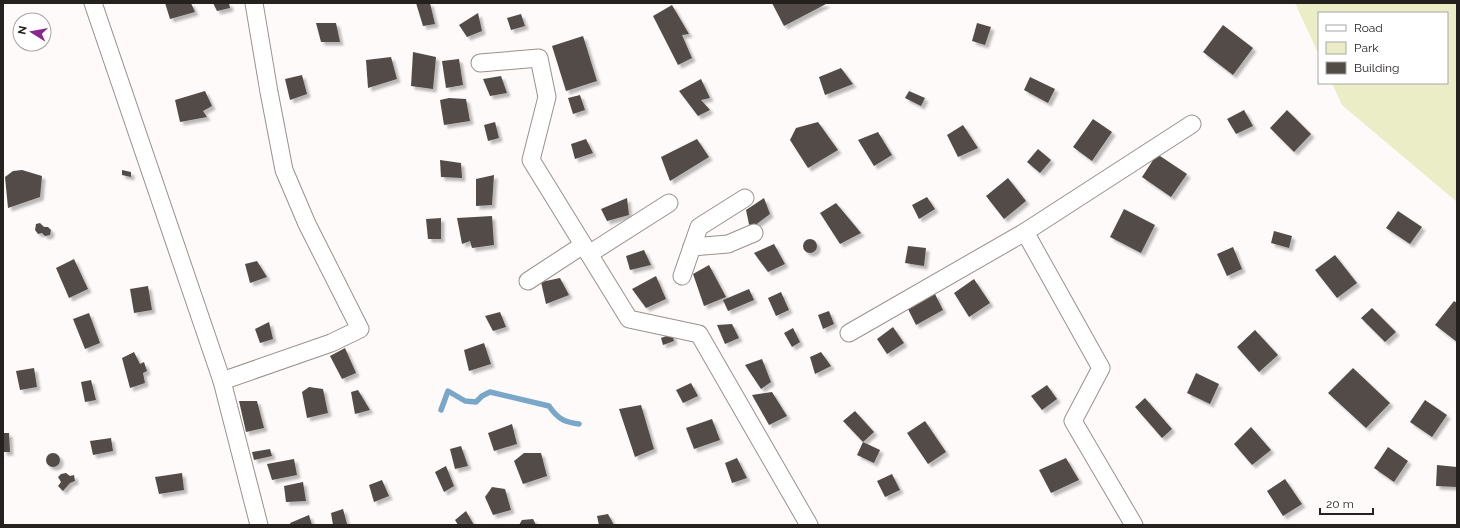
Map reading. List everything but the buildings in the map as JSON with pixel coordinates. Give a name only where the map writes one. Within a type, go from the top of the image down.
[{"type":"street","points":[[93,3],[222,381],[260,525]]},
{"type":"street","points":[[222,381],[331,344],[360,329],[307,224],[284,170],[254,3]]},
{"type":"street","points":[[480,63],[539,58],[547,98],[531,160],[629,319],[699,334],[809,525]]},
{"type":"street","points":[[849,333],[1025,232],[1192,124]]},
{"type":"street","points":[[682,276],[699,227],[745,198]]},
{"type":"street","points":[[528,281],[669,203]]},
{"type":"street","points":[[1025,232],[1101,368],[1073,421],[1134,525]]},
{"type":"street","points":[[692,247],[728,244],[754,233]]},
{"type":"green space","points":[[1295,3],[1457,3],[1457,202],[1342,105],[1332,84],[1448,84],[1448,12],[1318,12],[1318,53]]},
{"type":"waterway","points":[[441,410],[448,391],[465,401],[476,402],[482,396],[490,392],[549,406],[555,414],[562,419],[579,424]]}]
